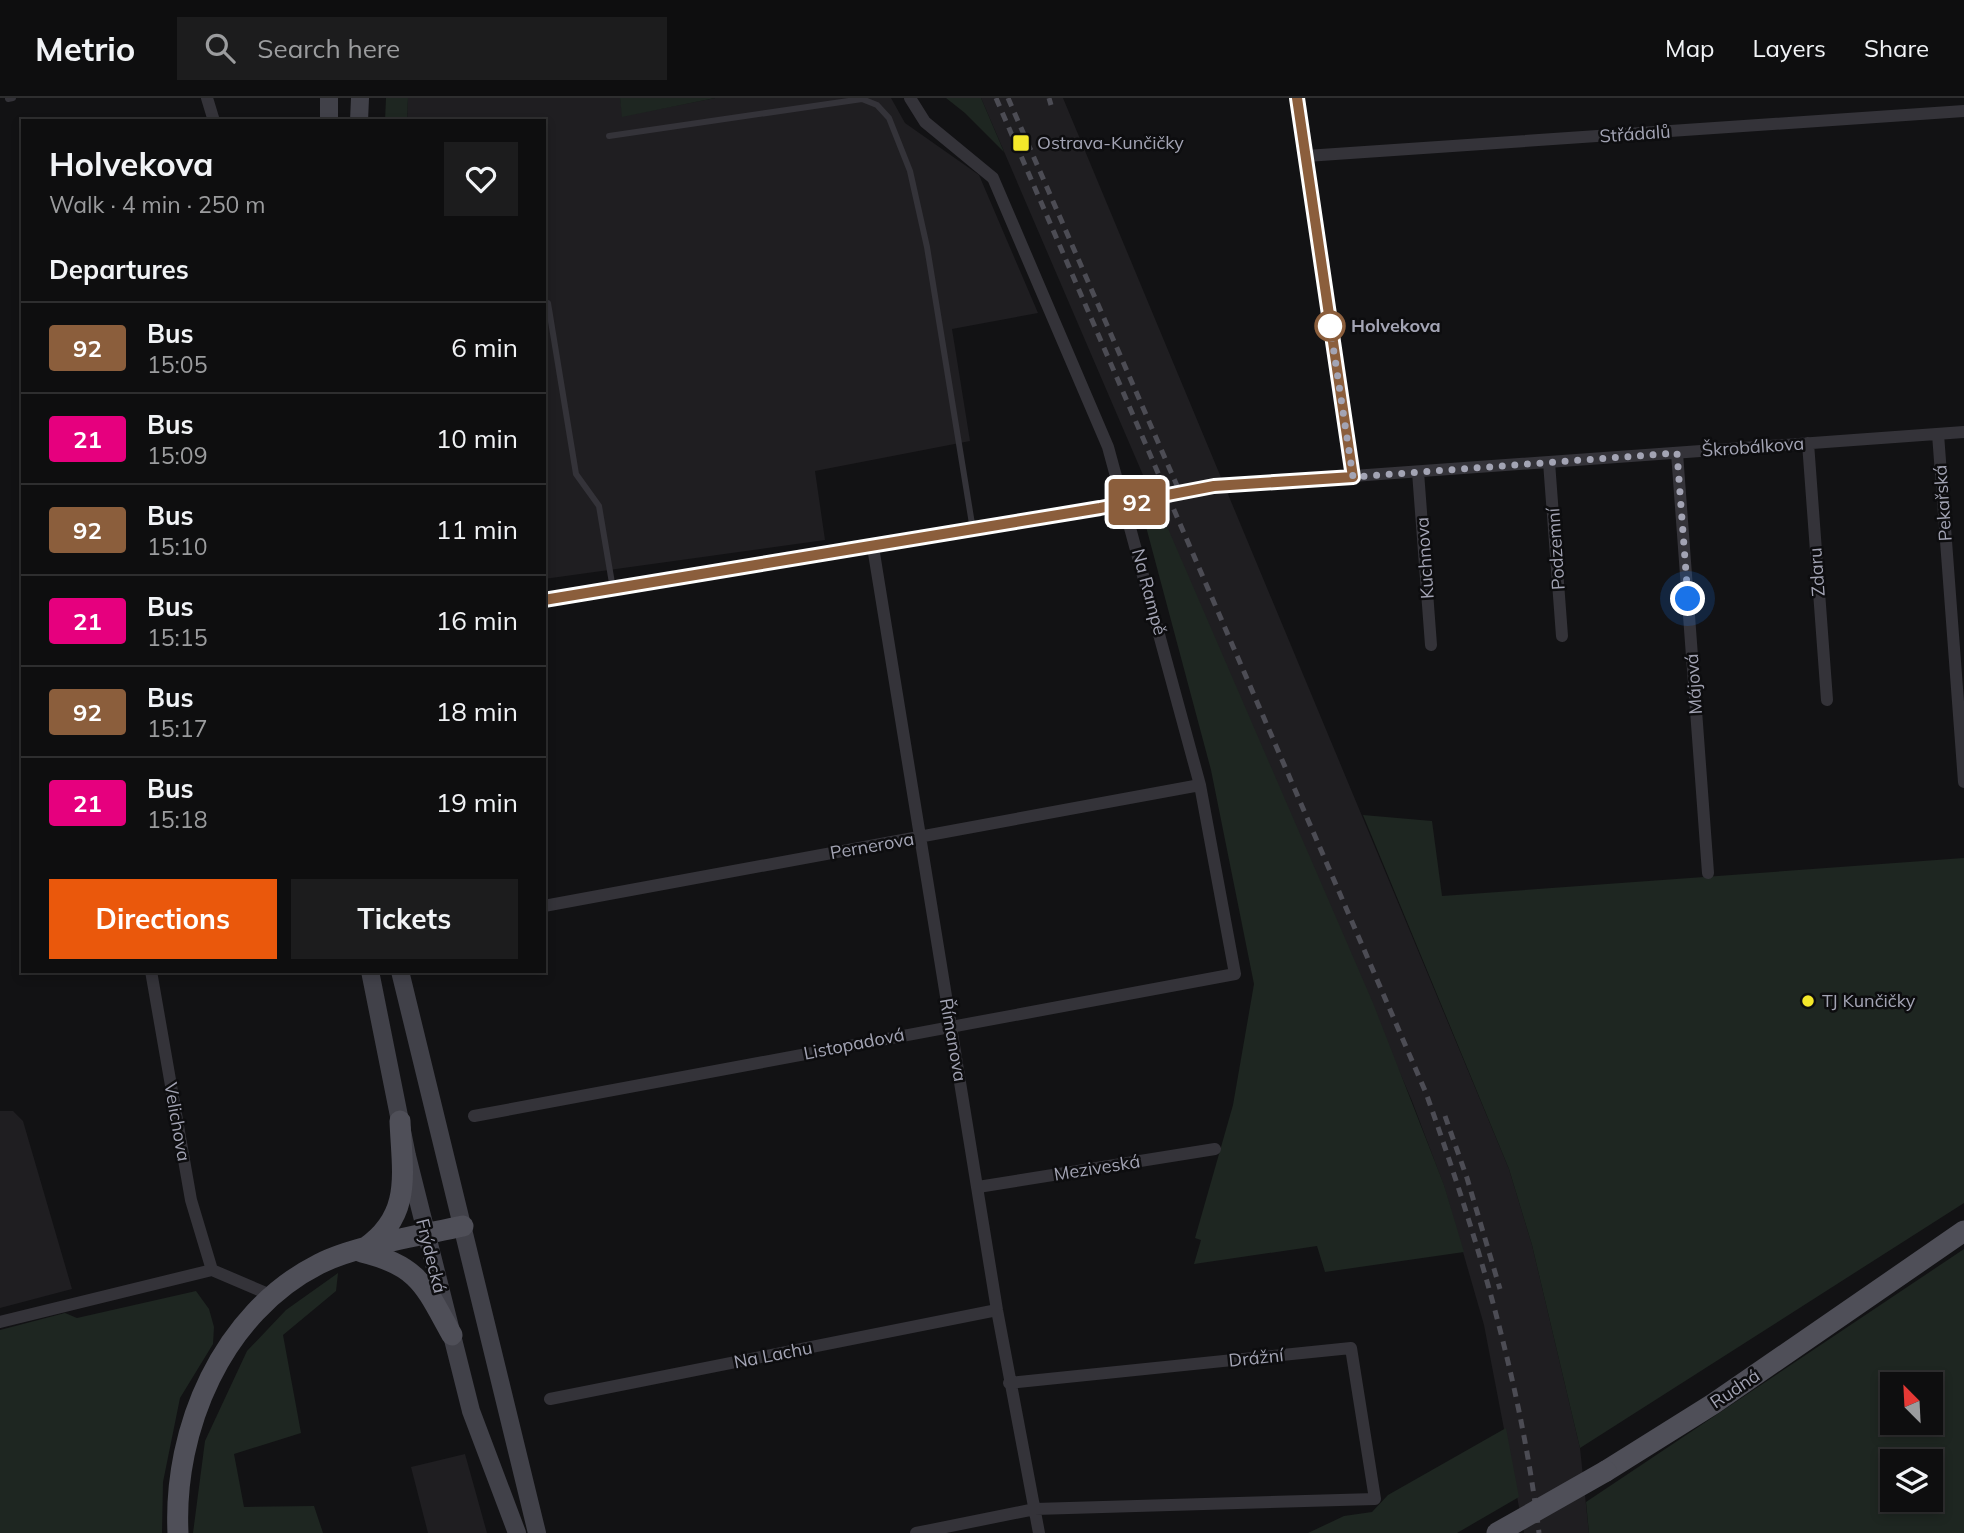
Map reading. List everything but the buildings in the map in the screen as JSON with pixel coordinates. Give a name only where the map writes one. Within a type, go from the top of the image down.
[{"type":"main road","points":[[328,119],[329,98]]},
{"type":"main road","points":[[359,119],[360,98]]},
{"type":"main road","name":"Frýdecká","points":[[370,973],[426,1235],[471,1411],[517,1533]]},
{"type":"main road","points":[[400,973],[537,1533]]},
{"type":"main road","points":[[360,1251],[379,1238],[398,1212],[403,1188],[400,1121]]},
{"type":"main road","points":[[178,1533],[184,1450],[199,1403],[235,1337],[273,1296],[318,1264],[463,1226]]},
{"type":"main road","name":"Rudná","points":[[1497,1533],[1606,1471],[1724,1397],[1964,1231]]},
{"type":"main road","points":[[360,1251],[390,1258],[414,1273],[452,1335]]},
{"type":"street","points":[[207,98],[213,119]]},
{"type":"street","name":"Na Rampě","points":[[909,98],[925,122],[993,178],[1108,447],[1199,785],[1235,974]]},
{"type":"street","points":[[1297,98],[1353,477]]},
{"type":"street","name":"Střádalů","points":[[1306,156],[1964,111]]},
{"type":"street","name":"Škrobálkova","points":[[546,600],[973,530],[1214,486],[1964,432]]},
{"type":"street","name":"Pekařská","points":[[1938,433],[1964,782]]},
{"type":"street","name":"Zdaru","points":[[1808,443],[1827,700]]},
{"type":"street","name":"Májová","points":[[1677,453],[1708,873]]},
{"type":"street","name":"Podzemní","points":[[1549,462],[1562,635]]},
{"type":"street","name":"Kuchnova","points":[[1418,472],[1431,645]]},
{"type":"street","name":"Římanova","points":[[873,547],[1009,1383],[1039,1533]]},
{"type":"street","name":"Pernerova","points":[[546,906],[1199,785]]},
{"type":"street","name":"Velichova","points":[[151,973],[191,1200],[212,1270]]},
{"type":"street","name":"Listopadová","points":[[474,1116],[1235,974]]},
{"type":"street","name":"Meziveská","points":[[978,1187],[1215,1149]]},
{"type":"street","points":[[0,1322],[212,1270],[273,1296]]},
{"type":"street","name":"Na Lachu","points":[[550,1399],[997,1310]]},
{"type":"street","name":"Drážní","points":[[1009,1383],[1350,1348],[1375,1499],[1035,1509]]},
{"type":"street","points":[[916,1533],[1035,1509]]},
{"type":"lane","points":[[609,136],[862,99],[877,105],[889,118],[910,171],[927,247],[973,530]]},
{"type":"lane","points":[[548,303],[576,474],[599,506],[613,589]]},
{"type":"shaded area","points":[[386,98],[408,98],[407,119],[385,119]]},
{"type":"shaded area","points":[[408,98],[620,98],[623,116],[715,98],[891,98],[905,123],[979,175],[1038,313],[952,329],[970,441],[815,471],[825,540],[546,579],[546,119],[407,119]]},
{"type":"shaded area","points":[[620,98],[715,98],[622,117]]},
{"type":"shaded area","points":[[946,98],[981,98],[1004,152],[965,113]]},
{"type":"shaded area","points":[[981,98],[1063,98],[1509,1169],[1532,1245],[1580,1448],[1589,1533],[1524,1533],[1484,1325],[1444,1186],[1412,1101]]},
{"type":"shaded area","points":[[1157,503],[1373,1003],[1444,1185],[1464,1252],[1325,1272],[1317,1246],[1194,1264],[1201,1240],[1195,1238],[1233,1105],[1254,984],[1211,770],[1141,508]]},
{"type":"shaded area","points":[[1363,815],[1432,821],[1442,896],[1964,858],[1964,1203],[1580,1448],[1532,1245],[1509,1169]]},
{"type":"shaded area","points":[[0,1111],[13,1111],[23,1121],[72,1289],[0,1308]]},
{"type":"shaded area","points":[[1964,1249],[1964,1533],[1589,1533],[1586,1502]]},
{"type":"shaded area","points":[[338,1273],[336,1291],[283,1335],[301,1433],[234,1454],[244,1507],[314,1506],[323,1533],[193,1533],[205,1441],[247,1351],[286,1310]]},
{"type":"shaded area","points":[[196,1291],[209,1309],[214,1327],[213,1344],[180,1398],[163,1482],[162,1533],[0,1533],[0,1330],[65,1313],[77,1318]]},
{"type":"shaded area","points":[[1506,1428],[1519,1497],[1457,1533],[1308,1533],[1344,1516],[1372,1512],[1388,1495]]},
{"type":"shaded area","points":[[465,1454],[487,1533],[428,1533],[411,1467]]},
{"type":"railway","points":[[996,98],[1426,1093],[1463,1201],[1495,1310],[1521,1421],[1539,1533]]},
{"type":"railway","points":[[1008,98],[1178,488]]},
{"type":"railway","points":[[1049,98],[1051,105]]},
{"type":"railway","points":[[1445,1116],[1467,1178],[1500,1289]]},
{"type":"bus line","name":"92","points":[[546,600],[1100,508],[1214,486],[1353,477],[1297,98]]},
{"type":"place","name":"Ostrava-Kunčičky","points":[[1021,143]]},
{"type":"place","name":"Holvekova","points":[[1330,326]]},
{"type":"place","name":"TJ Kunčičky","points":[[1808,1001]]},
{"type":"route","points":[[1330,326],[1353,477],[1677,453],[1688,599]]}]
